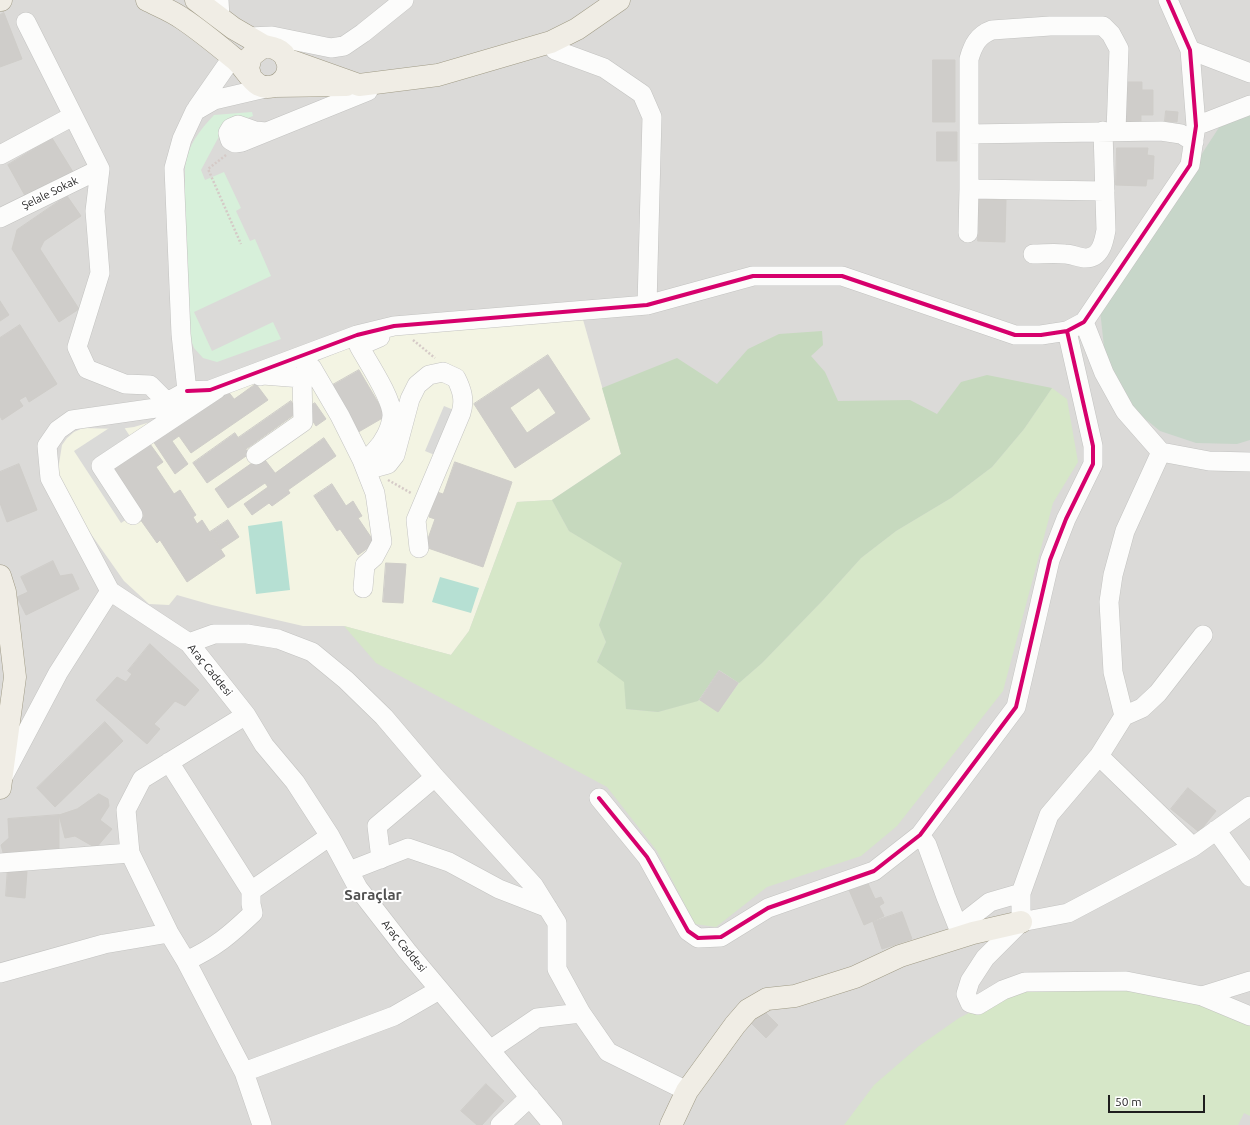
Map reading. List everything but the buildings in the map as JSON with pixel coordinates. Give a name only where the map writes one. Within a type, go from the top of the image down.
[{"type":"main road","points":[[147,0],[182,18],[244,68],[252,79],[265,87],[359,85],[438,75],[551,42],[577,29],[619,0]]},
{"type":"main road","points":[[196,0],[219,9],[233,28],[256,41],[276,48],[282,52],[288,64],[286,75],[274,86]]},
{"type":"main road","points":[[244,68],[248,68],[256,41]]},
{"type":"main road","points":[[286,59],[359,85]]},
{"type":"main road","points":[[0,576],[5,592],[15,677],[1,784]]},
{"type":"main road","points":[[671,1125],[686,1091],[734,1024],[748,1010],[767,999],[795,996],[855,977],[900,956],[960,932],[1021,922]]},
{"type":"street","points":[[256,41],[272,36],[331,48],[344,46],[363,33],[404,0]]},
{"type":"street","points":[[1,784],[58,673],[110,591],[50,478],[47,446],[58,430],[72,420],[156,408],[188,391],[210,390],[304,367],[357,335],[394,326],[647,305],[753,276],[842,276],[1015,335],[1041,335],[1067,331],[1084,322],[1190,165],[1195,134],[1190,50],[1168,0]]},
{"type":"street","points":[[26,22],[100,168],[95,211],[100,273],[77,347],[87,369],[125,384],[150,385],[167,402]]},
{"type":"street","points":[[968,232],[970,189],[968,134],[969,59],[971,50],[978,39],[983,34],[992,30],[1050,26],[1103,26],[1111,34],[1119,48],[1105,191],[1106,230],[1104,241],[1100,250],[1094,256],[1087,258],[1064,254],[1033,254]]},
{"type":"street","points":[[551,42],[555,50],[604,68],[642,94],[652,117],[647,305]]},
{"type":"street","points":[[1190,50],[1250,73]]},
{"type":"street","points":[[188,391],[181,334],[174,168],[182,139],[195,111],[229,62],[244,68]]},
{"type":"street","points":[[266,132],[368,91],[359,85]]},
{"type":"street","points":[[195,111],[214,100],[274,86]]},
{"type":"street","points":[[968,134],[1161,130],[1181,134],[1195,134],[1250,105]]},
{"type":"street","points":[[0,154],[73,116]]},
{"type":"street","name":"Şelale Sokak","points":[[0,218],[100,168]]},
{"type":"street","points":[[970,189],[1105,191]]},
{"type":"street","points":[[1084,322],[1104,373],[1125,411],[1161,452],[1209,461],[1247,458]]},
{"type":"street","points":[[599,798],[647,856],[688,931],[698,938],[721,937],[768,908],[874,871],[920,835],[1016,708],[1050,560],[1066,519],[1093,464],[1093,446],[1067,331]]},
{"type":"street","points":[[370,464],[375,452],[390,428],[392,414],[389,400],[359,346],[386,335]]},
{"type":"street","points":[[256,455],[303,422],[304,367]]},
{"type":"street","points":[[304,367],[340,416],[370,464],[382,542],[374,556],[365,565],[363,588]]},
{"type":"street","points":[[133,515],[101,466],[218,389],[263,375],[304,367]]},
{"type":"street","points":[[370,464],[388,464],[395,456],[410,399],[417,386],[429,375],[443,372],[456,378],[463,393],[463,408],[416,520],[419,548]]},
{"type":"street","points":[[1124,716],[1112,672],[1109,602],[1113,575],[1125,531],[1161,452]]},
{"type":"street","name":"Araç Caddesi","points":[[110,591],[189,643],[246,715],[264,744],[295,782],[330,836],[362,894],[439,990],[553,1125]]},
{"type":"street","points":[[189,643],[214,634],[247,634],[278,639],[312,652],[346,680],[384,717],[435,777],[534,886],[557,923],[557,969],[581,1013],[608,1052],[686,1091]]},
{"type":"street","points":[[1021,922],[1021,893],[1049,816],[1098,756],[1124,716],[1142,708],[1158,693],[1203,635]]},
{"type":"street","points":[[246,715],[142,779],[126,810],[130,853],[169,933],[186,961],[244,1072],[262,1125]]},
{"type":"street","points":[[1098,756],[1194,847]]},
{"type":"street","points":[[169,762],[251,891],[251,904],[254,913],[226,938],[204,953],[186,961]]},
{"type":"street","points":[[381,859],[377,826],[435,777]]},
{"type":"street","points":[[1250,806],[1194,847],[1068,913],[1021,922],[985,958],[970,981],[966,994],[970,1003],[978,1004],[1002,990],[1025,982],[1126,980],[1202,996],[1250,1016]]},
{"type":"street","points":[[1216,830],[1250,876]]},
{"type":"street","points":[[920,835],[927,845],[960,932],[990,902],[1021,893]]},
{"type":"street","points":[[251,891],[330,836]]},
{"type":"street","points":[[349,871],[408,848],[449,862],[499,889],[548,908]]},
{"type":"street","points":[[0,863],[130,853]]},
{"type":"street","points":[[0,973],[104,944],[169,933]]},
{"type":"street","points":[[1202,996],[1250,981]]},
{"type":"street","points":[[244,1072],[394,1016],[439,990]]},
{"type":"street","points":[[490,1050],[538,1018],[581,1013]]},
{"type":"street","points":[[500,1125],[530,1097]]},
{"type":"path","points":[[208,169],[241,244]]},
{"type":"path","points":[[412,339],[440,362],[443,372]]},
{"type":"path","points":[[370,464],[387,480],[406,491],[425,498]]},
{"type":"shaded area","points":[[0,0],[1250,0],[1250,1125],[0,1125]]},
{"type":"shaded area","points":[[1250,114],[1250,440],[1237,444],[1196,443],[1160,431],[1132,408],[1105,356],[1100,310],[1220,126]]},
{"type":"shaded area","points":[[582,316],[621,454],[552,500],[517,502],[469,631],[451,655],[344,626],[303,626],[212,605],[177,595],[169,605],[149,604],[124,581],[60,490],[57,476],[62,445],[74,432],[83,428],[119,429],[134,427],[157,420],[188,400],[308,365],[396,328]]},
{"type":"shaded area","points":[[444,406],[461,413],[442,458],[425,451]]},
{"type":"shaded area","points":[[120,421],[135,444],[133,515],[121,523],[74,451]]},
{"type":"green space","points":[[252,112],[253,116],[224,127],[201,170],[205,180],[224,172],[241,208],[236,211],[250,241],[255,239],[271,276],[194,312],[212,351],[273,322],[281,339],[217,362],[203,358],[194,348],[187,329],[185,304],[186,159],[195,139],[214,115]]},
{"type":"green space","points":[[822,331],[823,345],[811,356],[825,372],[838,401],[910,400],[937,414],[961,382],[987,375],[1052,388],[1024,429],[992,467],[951,498],[896,531],[861,558],[824,599],[762,663],[739,683],[719,670],[698,701],[658,712],[626,709],[624,682],[597,662],[606,642],[599,625],[622,563],[569,531],[552,500],[621,454],[602,388],[677,358],[717,384],[748,349],[779,334]]},
{"type":"green space","points":[[1052,388],[1067,399],[1078,462],[1053,503],[1003,691],[897,826],[861,856],[767,887],[716,927],[695,924],[657,851],[607,787],[376,663],[344,626],[451,655],[469,631],[517,502],[552,500],[569,531],[622,562],[599,625],[606,642],[597,661],[625,682],[626,709],[658,712],[700,700],[718,712],[739,683],[762,663],[824,599],[861,558],[896,531],[951,498],[992,467],[1024,429]]},
{"type":"green space","points":[[282,521],[290,590],[256,594],[248,526]]},
{"type":"green space","points":[[440,577],[479,588],[471,613],[432,602]]},
{"type":"green space","points":[[1071,980],[1188,996],[1250,1020],[1250,1116],[1244,1113],[1238,1125],[844,1125],[874,1085],[919,1046],[959,1018],[1014,990]]},
{"type":"cycle path","points":[[187,391],[210,390],[357,335],[394,326],[647,305],[753,276],[842,276],[1015,335],[1041,335],[1067,331],[1084,322],[1190,165],[1196,126],[1190,50],[1168,0]]},
{"type":"cycle path","points":[[599,798],[647,857],[688,931],[698,938],[721,937],[768,908],[874,871],[920,835],[1016,707],[1050,560],[1066,519],[1093,464],[1093,446],[1067,331]]},
{"type":"district","name":"Saraçlar","points":[[373,895]]}]
